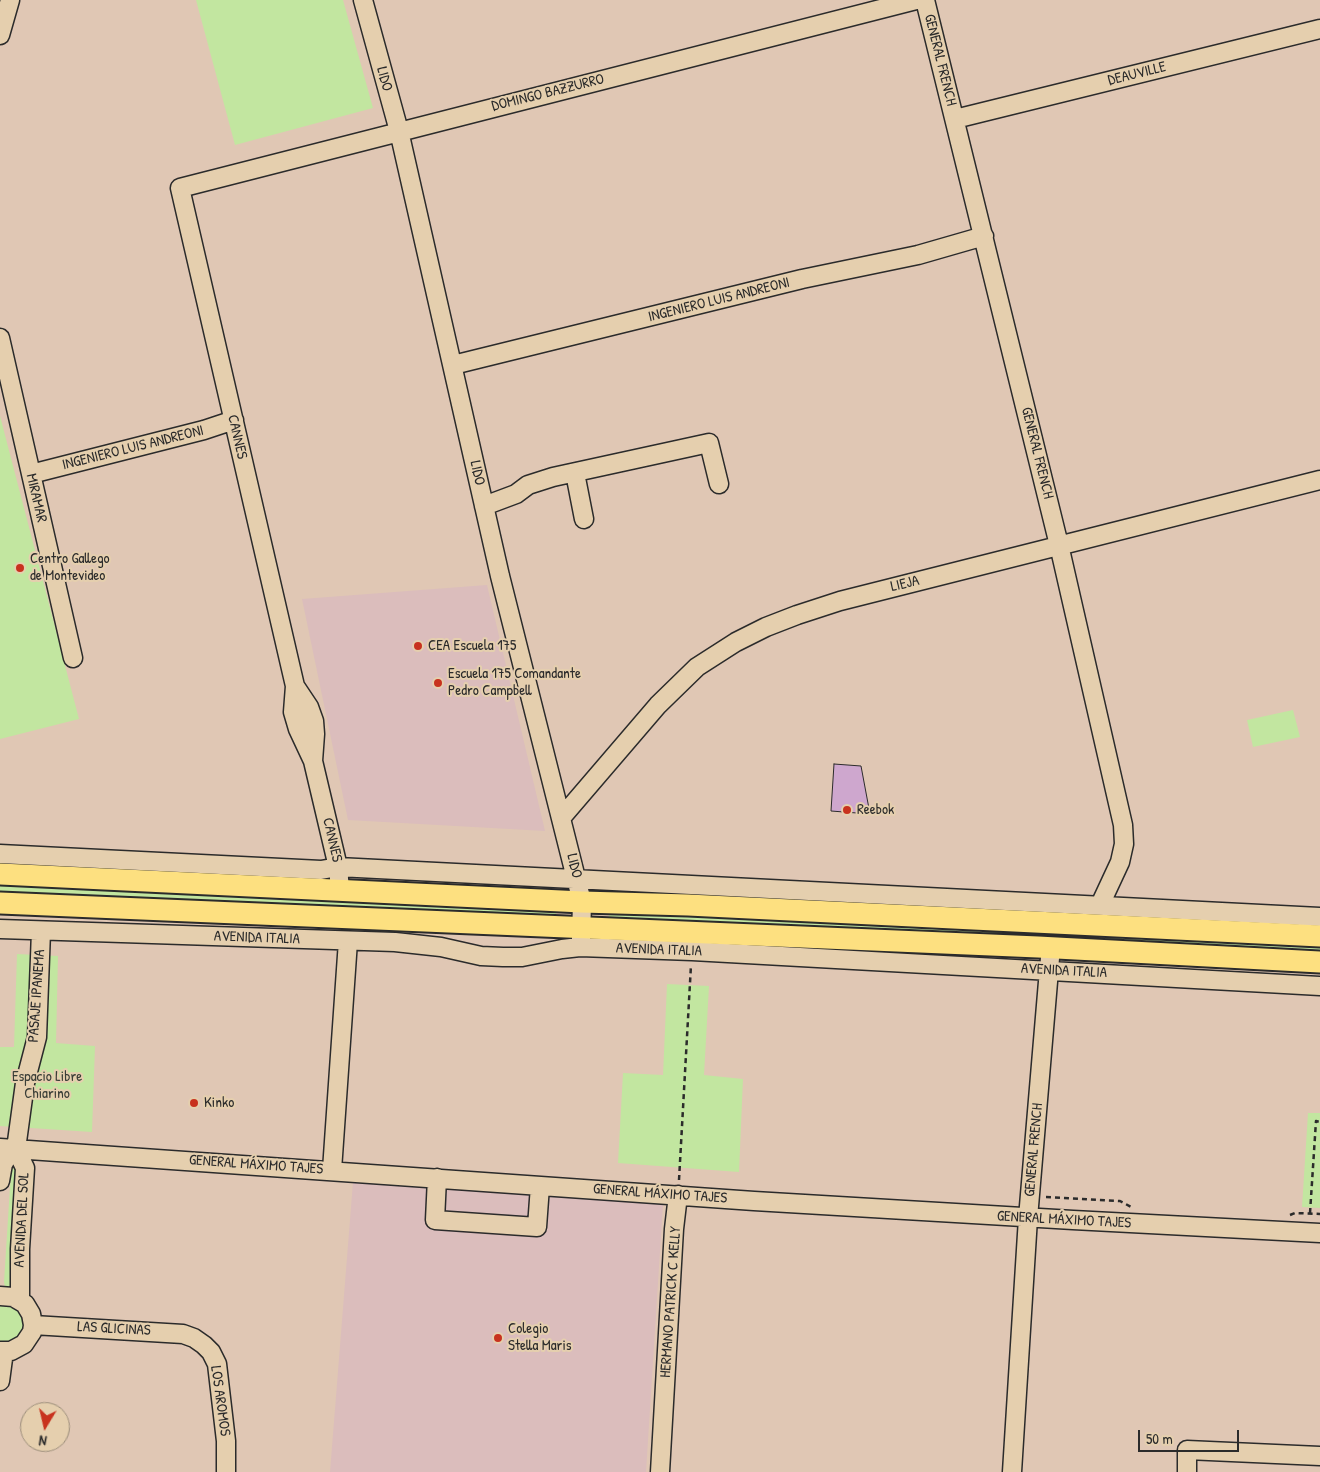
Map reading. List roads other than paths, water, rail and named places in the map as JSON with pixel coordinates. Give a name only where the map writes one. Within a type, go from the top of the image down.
[{"type":"main road","points":[[0,874],[1320,936]]},
{"type":"main road","name":"AVENIDA ITALIA","points":[[0,904],[581,937],[1050,948],[1320,962]]},
{"type":"street","points":[[0,35],[10,0]]},
{"type":"street","name":"LIDO","points":[[363,0],[398,131],[500,576],[577,880],[582,902],[581,937]]},
{"type":"street","name":"DOMINGO BAZZURRO","points":[[180,188],[916,0]]},
{"type":"street","name":"GENERAL FRENCH","points":[[925,0],[1059,545],[1123,825],[1124,844],[1120,862],[1100,905]]},
{"type":"street","name":"DEAUVILLE","points":[[954,119],[1320,29]]},
{"type":"street","name":"CANNES","points":[[180,188],[295,686],[309,707],[314,721],[313,761],[338,867],[340,890]]},
{"type":"street","name":"INGENIERO LUIS ANDREONI","points":[[453,366],[802,279],[918,255],[984,236]]},
{"type":"street","name":"MIRAMAR","points":[[0,338],[73,658]]},
{"type":"street","name":"INGENIERO LUIS ANDREONI","points":[[31,474],[204,430],[234,420]]},
{"type":"street","points":[[484,506],[516,494],[528,485],[553,477],[709,442],[719,484]]},
{"type":"street","points":[[575,473],[584,519]]},
{"type":"street","name":"LIEJA","points":[[562,817],[658,704],[697,667],[736,642],[797,615],[840,601],[1320,480]]},
{"type":"street","points":[[0,854],[322,870],[338,867],[1320,916]]},
{"type":"street","name":"AVENIDA ITALIA","points":[[0,929],[395,942],[441,947],[481,956],[503,957],[522,957],[562,949],[581,937],[692,951],[1320,986]]},
{"type":"street","name":"PASAJE IPANEMA","points":[[8,1149],[37,1037],[41,931]]},
{"type":"street","points":[[332,1170],[348,941]]},
{"type":"street","name":"GENERAL FRENCH","points":[[1012,1472],[1028,1218],[1050,970],[1050,948]]},
{"type":"street","name":"GENERAL MÁXIMO TAJES","points":[[8,1149],[1028,1218],[1314,1233]]},
{"type":"street","name":"AVENIDA DEL SOL","points":[[0,1181],[3,1164],[8,1156],[8,1149]]},
{"type":"street","name":"AVENIDA DEL SOL","points":[[8,1149],[23,1161],[25,1168],[20,1250],[20,1300]]},
{"type":"street","points":[[437,1178],[435,1220],[537,1227],[540,1186]]},
{"type":"street","name":"HERMANO PATRICK C KELLY","points":[[660,1472],[678,1195]]},
{"type":"street","points":[[0,1296],[13,1297],[25,1304],[31,1314],[33,1325],[32,1332],[24,1344],[12,1351],[2,1351],[0,1381]]},
{"type":"street","name":"LAS GLICINAS","points":[[33,1325],[183,1334],[194,1338]]},
{"type":"street","name":"LOS AROMOS","points":[[194,1338],[211,1352],[216,1364],[226,1441],[226,1472]]},
{"type":"street","points":[[1187,1472],[1187,1450],[1320,1456]]},
{"type":"place","name":"Centro Gallego de Montevideo","points":[[20,568]]},
{"type":"place","name":"CEA Escuela 175","points":[[418,646]]},
{"type":"place","name":"Escuela 175 Comandante Pedro Campbell","points":[[438,683]]},
{"type":"place","name":"Reebok","points":[[847,810]]},
{"type":"place","name":"Kinko","points":[[194,1103]]},
{"type":"place","name":"Colegio Stella Maris","points":[[498,1338]]},
{"type":"park label","name":"Espacio Libre Chiarino","points":[[47,1086]]}]
